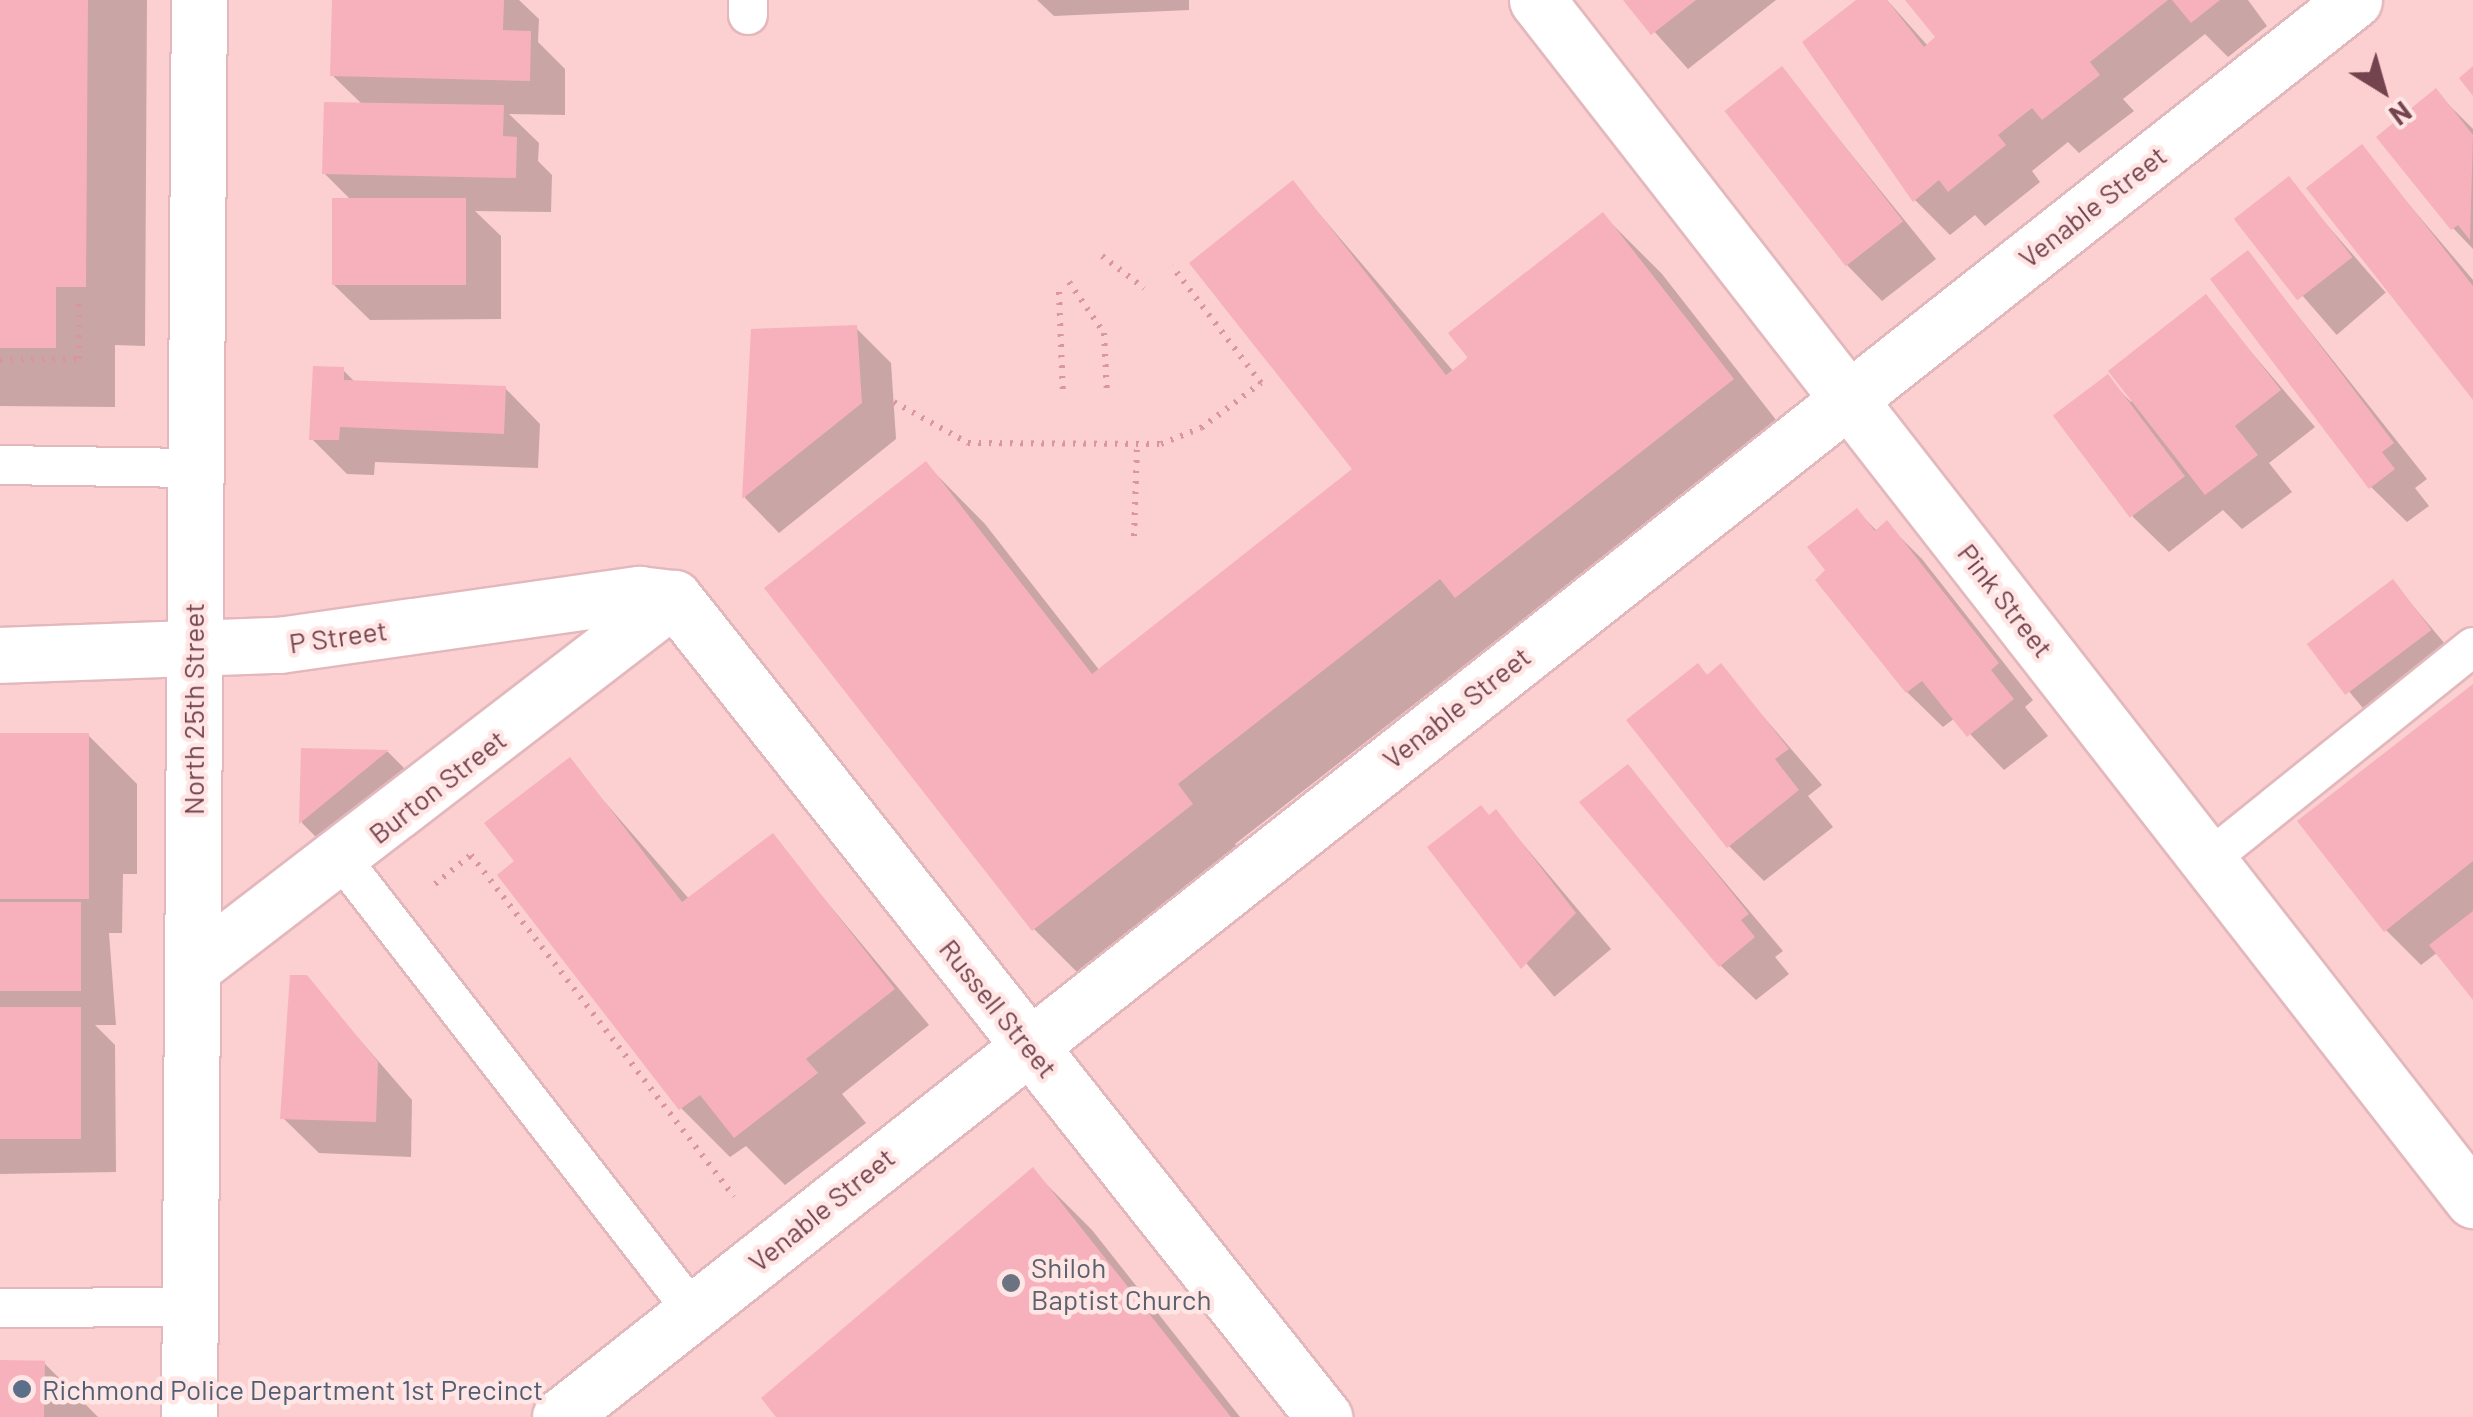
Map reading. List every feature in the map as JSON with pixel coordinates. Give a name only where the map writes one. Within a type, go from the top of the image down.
[{"type":"street","name":"North 25th Street","points":[[189,1417],[199,0]]},
{"type":"street","name":"Pink Street","points":[[1537,0],[2473,1200]]},
{"type":"street","name":"Venable Street","points":[[560,1417],[2354,0]]},
{"type":"street","name":"P Street","points":[[0,655],[192,650],[639,594],[674,598]]},
{"type":"street","name":"Russell Street","points":[[674,598],[1324,1417]]},
{"type":"street","name":"Burton Street","points":[[195,966],[343,860],[674,598]]},
{"type":"lane","points":[[0,465],[194,468]]},
{"type":"lane","points":[[2208,860],[2473,647]]},
{"type":"lane","points":[[343,860],[693,1311]]},
{"type":"lane","points":[[0,1308],[190,1307]]},
{"type":"path","points":[[1102,256],[1144,288]]},
{"type":"path","points":[[894,402],[968,444],[1137,444],[1201,428],[1260,383],[1172,266]]},
{"type":"path","points":[[1069,282],[1104,334],[1107,394]]},
{"type":"path","points":[[1059,292],[1063,396]]},
{"type":"path","points":[[0,360],[79,359],[79,304]]},
{"type":"path","points":[[1134,536],[1137,444]]},
{"type":"path","points":[[464,862],[471,855],[735,1197]]},
{"type":"shaded area","points":[[0,0],[2473,0],[2473,1417],[0,1417]]},
{"type":"building","points":[[0,0],[88,0],[86,287],[56,287],[56,348],[0,348]]},
{"type":"building","points":[[332,0],[504,0],[503,30],[531,31],[530,81],[330,76]]},
{"type":"building","points":[[1623,0],[1696,0],[1651,35]]},
{"type":"building","points":[[1856,0],[1887,0],[1924,47],[1935,37],[1905,0],[2168,0],[2090,62],[2100,75],[2042,120],[2032,108],[1998,135],[2006,145],[1948,192],[1939,180],[1913,202],[1802,42]]},
{"type":"building","points":[[2172,0],[2220,0],[2191,23]]},
{"type":"building","points":[[1782,66],[1903,221],[1846,266],[1724,111]]},
{"type":"building","points":[[2473,66],[2473,96],[2459,78]]},
{"type":"building","points":[[2436,88],[2473,135],[2470,240],[2458,225],[2451,230],[2376,137]]},
{"type":"building","points":[[324,102],[504,105],[503,136],[517,137],[516,178],[322,174]]},
{"type":"building","points":[[2362,144],[2473,286],[2473,400],[2306,188]]},
{"type":"building","points":[[2289,176],[2352,257],[2297,300],[2234,219]]},
{"type":"building","points":[[1293,180],[1446,375],[1468,358],[1448,333],[1603,212],[1734,379],[1455,598],[1440,579],[1178,784],[1193,804],[1032,931],[764,588],[926,461],[1092,674],[1352,469],[1189,263]]},
{"type":"building","points":[[332,198],[466,198],[466,285],[332,285]]},
{"type":"building","points":[[2248,250],[2394,443],[2382,452],[2395,469],[2369,489],[2210,279]]},
{"type":"building","points":[[2206,294],[2281,390],[2235,426],[2258,455],[2205,495],[2108,371]]},
{"type":"building","points":[[857,325],[862,403],[742,499],[751,329]]},
{"type":"building","points":[[313,366],[344,367],[344,380],[506,386],[504,434],[340,427],[339,440],[309,440]]},
{"type":"building","points":[[2108,374],[2185,476],[2130,518],[2053,416]]},
{"type":"building","points":[[1857,508],[1875,531],[1887,520],[1999,663],[1991,670],[2014,699],[1967,737],[1922,681],[1906,693],[1815,580],[1825,570],[1807,547]]},
{"type":"building","points":[[2393,579],[2432,630],[2345,695],[2307,644]]},
{"type":"building","points":[[1698,663],[1707,675],[1721,663],[1789,749],[1775,759],[1799,790],[1727,848],[1626,720]]},
{"type":"building","points":[[2473,684],[2473,861],[2384,932],[2297,821]]},
{"type":"building","points":[[0,733],[89,733],[89,899],[0,899]]},
{"type":"building","points":[[301,748],[389,750],[299,824]]},
{"type":"building","points":[[570,757],[682,902],[773,833],[895,989],[806,1059],[818,1073],[734,1138],[700,1095],[679,1110],[497,875],[514,861],[484,823]]},
{"type":"building","points":[[1628,764],[1749,914],[1741,920],[1755,937],[1719,967],[1579,802]]},
{"type":"building","points":[[1481,805],[1489,815],[1496,809],[1576,913],[1521,969],[1427,847]]},
{"type":"building","points":[[0,902],[81,902],[81,991],[0,991]]},
{"type":"building","points":[[2473,911],[2473,1000],[2429,945]]},
{"type":"building","points":[[290,975],[307,975],[378,1062],[376,1122],[280,1119]]},
{"type":"building","points":[[0,1007],[81,1007],[81,1139],[0,1139]]},
{"type":"building","name":"Shiloh Baptist Church","points":[[1033,1167],[1231,1417],[776,1417],[761,1398]]},
{"type":"building","name":"Richmond Police Department 1st Precinct","points":[[0,1360],[45,1361],[44,1417],[0,1417]]},
{"type":"place","name":"Shiloh Baptist Church","points":[[1011,1283]]},
{"type":"place","name":"Richmond Police Department 1st Precinct","points":[[22,1389]]}]
